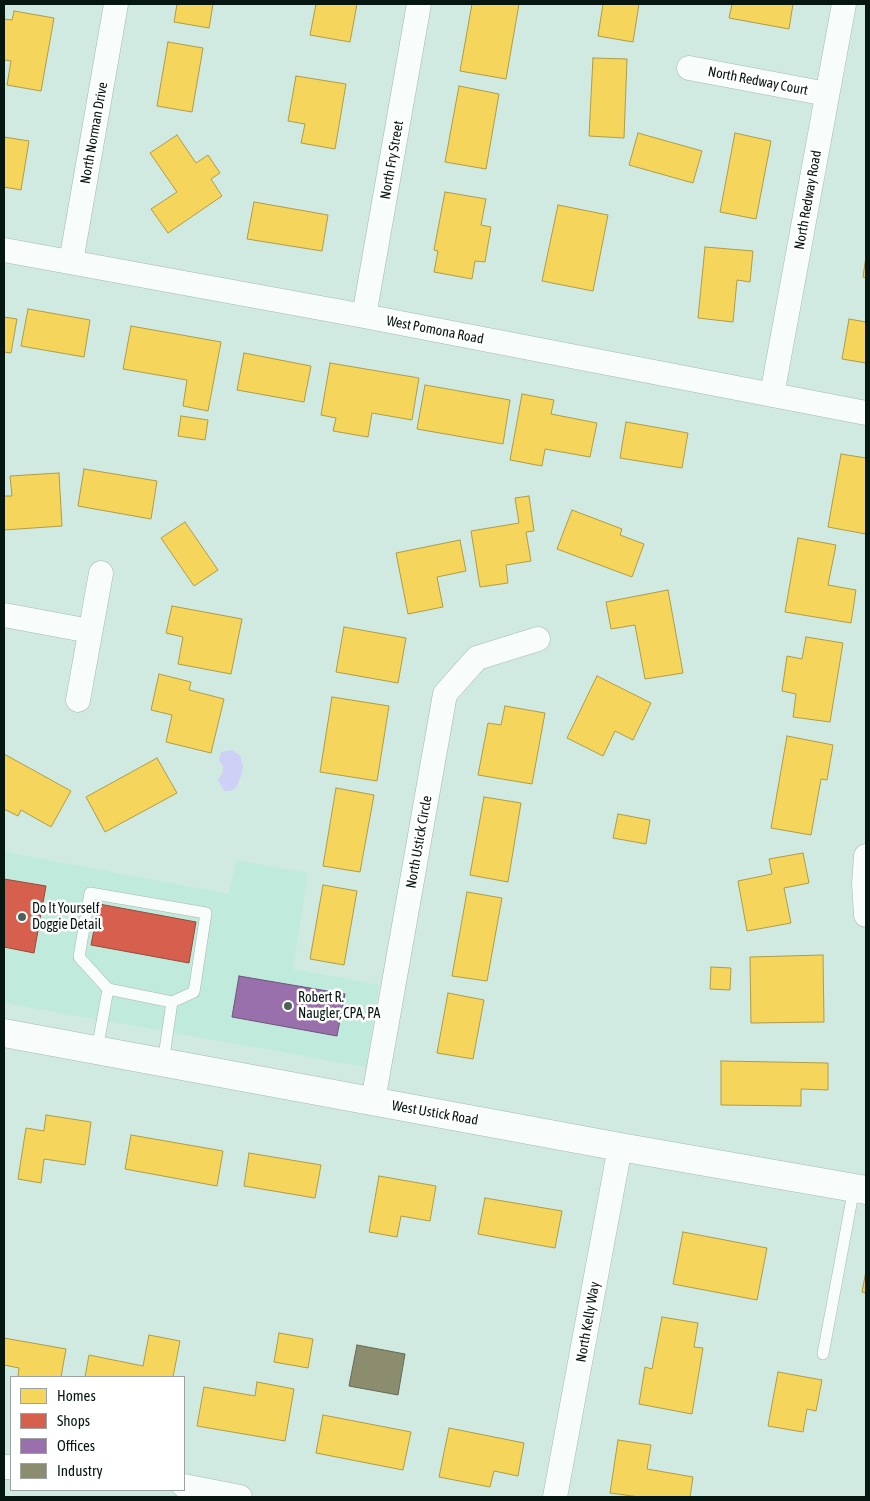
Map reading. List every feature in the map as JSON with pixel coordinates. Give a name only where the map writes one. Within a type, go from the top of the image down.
[{"type":"main road","name":"West Ustick Road","points":[[4,1033],[620,1147],[860,1189]]},
{"type":"street","name":"North Norman Drive","points":[[71,262],[116,4]]},
{"type":"street","name":"North Fry Street","points":[[364,316],[419,4]]},
{"type":"street","name":"North Redway Road","points":[[772,396],[844,4]]},
{"type":"street","name":"North Redway Court","points":[[689,68],[827,94]]},
{"type":"street","name":"West Pomona Road","points":[[4,250],[364,316],[866,413]]},
{"type":"street","points":[[78,700],[101,573]]},
{"type":"street","points":[[4,615],[90,632]]},
{"type":"street","name":"North Ustick Circle","points":[[372,1101],[445,694],[477,658],[538,639]]},
{"type":"street","points":[[866,856],[864,884],[866,915]]},
{"type":"street","name":"North Kelly Way","points":[[555,1497],[620,1147]]},
{"type":"street","points":[[185,1486],[240,1497]]},
{"type":"lane","points":[[90,893],[206,914],[194,992],[172,1002],[108,990],[79,956],[90,893]]},
{"type":"lane","points":[[97,1050],[108,990]]},
{"type":"lane","points":[[163,1063],[172,1002]]},
{"type":"lane","points":[[823,1354],[860,1189]]},
{"type":"shaded area","points":[[4,847],[10,853],[229,894],[236,860],[308,873],[293,969],[379,985],[366,1067],[4,1003]]},
{"type":"water","points":[[231,750],[240,755],[243,766],[236,788],[224,791],[218,780],[223,772],[223,766],[219,760],[221,752]]},
{"type":"building: Homes","points":[[177,4],[213,4],[209,28],[174,22]]},
{"type":"building: Homes","points":[[316,4],[357,4],[350,42],[310,35]]},
{"type":"building: Homes","points":[[472,4],[519,4],[506,79],[460,71]]},
{"type":"building: Homes","points":[[603,4],[639,4],[633,42],[598,36]]},
{"type":"building: Homes","points":[[732,4],[793,4],[789,29],[729,18]]},
{"type":"building: Homes","points":[[14,11],[54,18],[41,91],[7,85],[11,61],[4,60],[4,19],[12,20]]},
{"type":"building: Homes","points":[[168,42],[203,48],[192,112],[157,106]]},
{"type":"building: Homes","points":[[593,58],[627,59],[624,138],[589,136]]},
{"type":"building: Homes","points":[[296,76],[346,84],[335,149],[301,143],[305,124],[288,121]]},
{"type":"building: Homes","points":[[459,86],[499,94],[486,169],[445,162]]},
{"type":"building: Homes","points":[[638,133],[702,151],[693,183],[629,165]]},
{"type":"building: Homes","points":[[735,133],[771,141],[756,219],[720,212]]},
{"type":"building: Homes","points":[[177,135],[196,163],[208,155],[220,173],[211,179],[222,196],[168,233],[151,209],[177,192],[150,153]]},
{"type":"building: Homes","points":[[4,137],[29,141],[21,190],[4,187]]},
{"type":"building: Homes","points":[[445,192],[486,199],[481,225],[491,227],[485,262],[475,261],[472,279],[434,272],[438,251],[434,250]]},
{"type":"building: Homes","points":[[254,202],[328,215],[322,251],[247,239]]},
{"type":"building: Homes","points":[[558,205],[608,215],[593,291],[542,281]]},
{"type":"building: Homes","points":[[705,247],[753,251],[750,282],[737,280],[733,322],[698,318]]},
{"type":"building: Homes","points":[[866,256],[866,278],[863,277]]},
{"type":"building: Homes","points":[[28,309],[90,320],[84,357],[21,346]]},
{"type":"building: Homes","points":[[4,317],[17,319],[11,353],[4,352]]},
{"type":"building: Homes","points":[[849,319],[866,322],[866,363],[842,359]]},
{"type":"building: Homes","points":[[131,326],[221,342],[208,411],[183,406],[187,380],[123,369]]},
{"type":"building: Homes","points":[[244,353],[311,366],[304,402],[237,390]]},
{"type":"building: Homes","points":[[330,363],[419,378],[412,420],[372,413],[368,437],[333,431],[336,418],[321,415]]},
{"type":"building: Homes","points":[[425,385],[510,400],[503,444],[417,429]]},
{"type":"building: Homes","points":[[522,394],[554,400],[551,414],[597,423],[590,457],[545,449],[542,466],[510,460]]},
{"type":"building: Homes","points":[[181,416],[208,420],[205,440],[178,436]]},
{"type":"building: Homes","points":[[626,422],[688,433],[682,468],[620,458]]},
{"type":"building: Homes","points":[[841,454],[866,458],[866,534],[828,527]]},
{"type":"building: Homes","points":[[84,469],[157,481],[151,519],[78,506]]},
{"type":"building: Homes","points":[[59,473],[62,526],[4,530],[4,496],[12,496],[10,476]]},
{"type":"building: Homes","points":[[529,496],[534,531],[526,532],[531,561],[506,565],[508,583],[480,587],[471,531],[519,523],[515,498]]},
{"type":"building: Homes","points":[[572,510],[622,529],[620,535],[644,544],[632,577],[557,549]]},
{"type":"building: Homes","points":[[185,522],[218,570],[194,586],[161,538]]},
{"type":"building: Homes","points":[[798,538],[836,545],[828,585],[856,590],[851,623],[785,612]]},
{"type":"building: Homes","points":[[460,540],[466,571],[437,577],[443,607],[408,614],[396,553]]},
{"type":"building: Homes","points":[[668,590],[683,673],[645,679],[635,625],[611,629],[606,602]]},
{"type":"building: Homes","points":[[172,606],[242,619],[231,674],[178,664],[183,637],[166,633]]},
{"type":"building: Homes","points":[[344,627],[406,638],[398,683],[336,672]]},
{"type":"building: Homes","points":[[806,637],[843,643],[830,722],[793,717],[796,694],[782,691],[787,656],[802,659]]},
{"type":"building: Homes","points":[[159,674],[191,682],[189,690],[224,699],[211,753],[166,742],[172,715],[151,710]]},
{"type":"building: Homes","points":[[597,676],[651,703],[633,740],[615,731],[603,756],[567,738]]},
{"type":"building: Homes","points":[[332,697],[389,706],[377,781],[320,772]]},
{"type":"building: Homes","points":[[505,706],[545,713],[532,784],[478,775],[488,723],[501,725]]},
{"type":"building: Homes","points":[[787,736],[833,745],[827,780],[821,779],[811,835],[771,828]]},
{"type":"building: Homes","points":[[4,754],[71,791],[51,827],[21,810],[18,816],[4,809]]},
{"type":"building: Homes","points":[[157,758],[177,793],[105,832],[86,797]]},
{"type":"building: Homes","points":[[336,788],[374,795],[360,872],[323,866]]},
{"type":"building: Homes","points":[[484,797],[521,803],[508,882],[470,875]]},
{"type":"building: Homes","points":[[618,814],[650,820],[646,844],[613,838]]},
{"type":"building: Homes","points":[[803,853],[809,883],[784,888],[791,923],[747,931],[738,881],[772,874],[769,859]]},
{"type":"building: Homes","points":[[323,885],[357,891],[344,965],[310,959]]},
{"type":"building: Homes","points":[[467,892],[502,898],[487,981],[452,976]]},
{"type":"building: Homes","points":[[823,955],[824,1022],[751,1023],[750,957]]},
{"type":"building: Homes","points":[[711,967],[731,968],[730,990],[710,989]]},
{"type":"building: Homes","points":[[448,993],[484,1000],[473,1059],[437,1053]]},
{"type":"building: Homes","points":[[721,1061],[828,1063],[828,1090],[801,1089],[801,1106],[721,1105]]},
{"type":"building: Homes","points":[[46,1115],[91,1122],[85,1165],[44,1159],[41,1183],[18,1179],[26,1128],[44,1131]]},
{"type":"building: Homes","points":[[131,1135],[223,1151],[217,1186],[125,1169]]},
{"type":"building: Homes","points":[[249,1153],[321,1165],[315,1198],[244,1186]]},
{"type":"building: Homes","points":[[379,1176],[436,1186],[430,1221],[401,1216],[397,1237],[369,1232]]},
{"type":"building: Homes","points":[[485,1198],[562,1211],[555,1248],[478,1234]]},
{"type":"building: Homes","points":[[683,1232],[767,1248],[757,1300],[673,1284]]},
{"type":"building: Homes","points":[[866,1271],[866,1293],[862,1292]]},
{"type":"building: Homes","points":[[662,1317],[698,1323],[694,1347],[703,1348],[692,1414],[639,1404],[645,1367],[652,1369]]},
{"type":"building: Homes","points":[[279,1333],[313,1339],[308,1368],[274,1362]]},
{"type":"building: Homes","points":[[149,1335],[180,1341],[173,1376],[85,1376],[89,1355],[143,1366]]},
{"type":"building: Homes","points":[[4,1338],[66,1349],[61,1376],[18,1376],[19,1368],[4,1365]]},
{"type":"building: Homes","points":[[778,1372],[822,1380],[816,1411],[807,1409],[803,1432],[768,1426]]},
{"type":"building: Homes","points":[[257,1382],[294,1389],[285,1441],[197,1426],[204,1387],[255,1396]]},
{"type":"building: Homes","points":[[323,1415],[411,1432],[403,1470],[316,1453]]},
{"type":"building: Homes","points":[[449,1428],[524,1443],[518,1476],[494,1471],[490,1487],[439,1477]]},
{"type":"building: Homes","points":[[618,1440],[651,1445],[647,1469],[693,1477],[690,1497],[640,1497],[610,1493]]},
{"type":"building: Shops","name":"Do It Yourself Doggie Detail","points":[[4,879],[46,886],[34,953],[4,947]]},
{"type":"building: Shops","points":[[99,904],[196,922],[189,963],[91,945]]},
{"type":"building: Offices","name":"Robert R. Naugler, CPA, PA","points":[[239,976],[345,994],[337,1036],[232,1017]]},
{"type":"building: Industry","points":[[357,1345],[405,1354],[398,1395],[349,1386]]},
{"type":"place","name":"Do It Yourself Doggie Detail","points":[[22,917]]},
{"type":"place","name":"Robert R. Naugler, CPA, PA","points":[[288,1006]]}]
